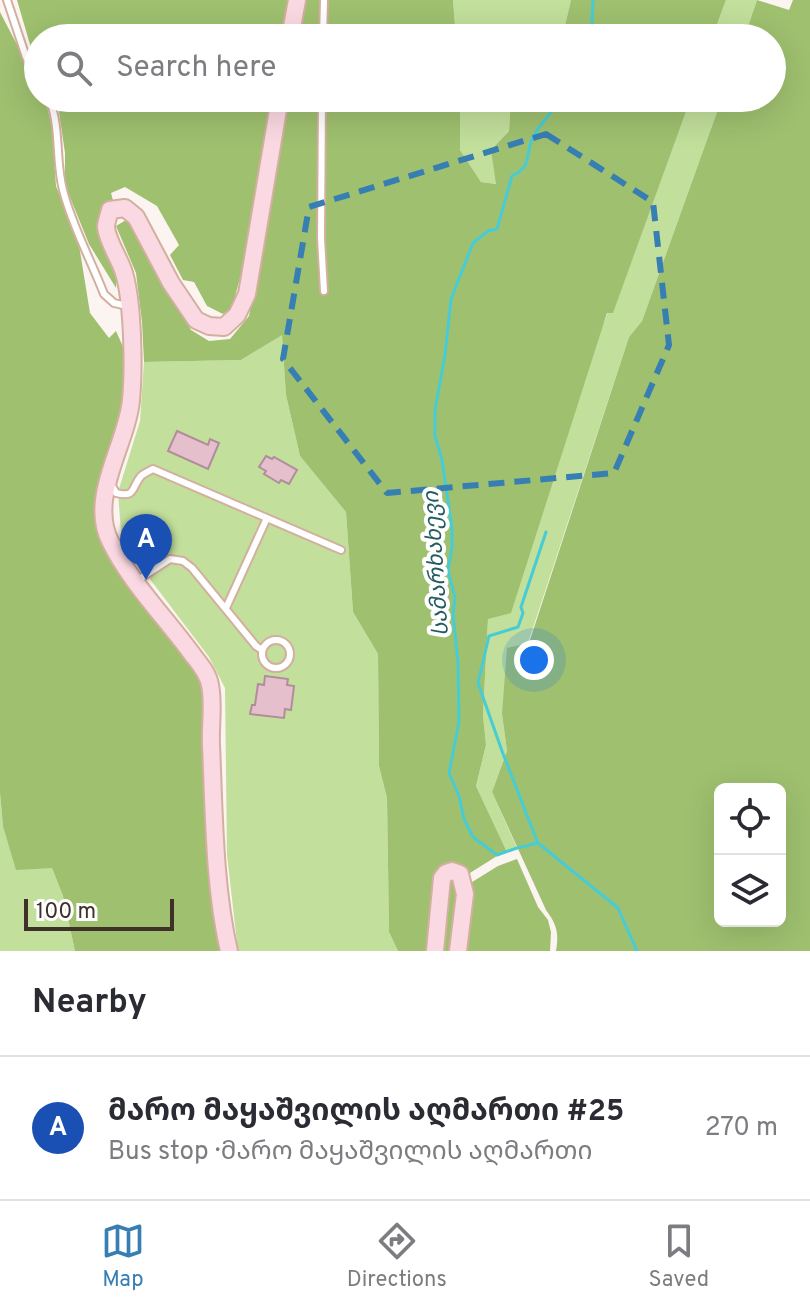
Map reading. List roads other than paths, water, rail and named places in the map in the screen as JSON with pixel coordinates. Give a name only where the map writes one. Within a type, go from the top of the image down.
[{"type":"main road","points":[[293,24],[297,0]]},
{"type":"main road","points":[[229,951],[220,910],[210,681],[125,567],[106,531],[103,510],[108,480],[127,423],[132,360],[130,306],[124,273],[106,227],[110,210],[125,208],[136,217],[171,283],[196,320],[209,326],[224,327],[237,315],[247,294],[278,112]]},
{"type":"main road","points":[[435,951],[442,878],[452,871],[460,874],[465,894],[458,951]]},
{"type":"lane","points":[[7,0],[24,51]]},
{"type":"lane","points":[[323,24],[324,0]]},
{"type":"lane","points":[[54,112],[63,189],[71,212],[104,294],[114,303],[130,306]]},
{"type":"lane","points":[[322,112],[324,291]]},
{"type":"lane","points":[[108,480],[116,493],[125,495],[133,492],[142,475],[153,469],[341,550]]},
{"type":"lane","points":[[226,608],[267,518]]},
{"type":"lane","points":[[137,581],[170,559],[183,561],[262,650]]},
{"type":"lane","points":[[280,640],[290,649],[289,658],[284,666],[270,667],[263,660],[262,650],[267,643],[280,640]]},
{"type":"waterway","name":"სამარხახევი","points":[[592,24],[593,0]]},
{"type":"waterway","name":"სამარხახევი","points":[[550,112],[530,143],[523,168],[512,176],[497,229],[488,231],[473,243],[451,299],[435,410],[435,436],[442,460],[452,529],[448,570],[455,598],[453,614],[458,663],[459,722],[449,773],[473,837],[497,855],[538,843],[618,908],[637,951]]},
{"type":"waterway","points":[[537,841],[478,683],[489,636],[518,627],[523,613],[521,607],[546,532]]},
{"type":"place","name":"მარო მაყაშვილის აღმართი #25","points":[[146,580]]}]
